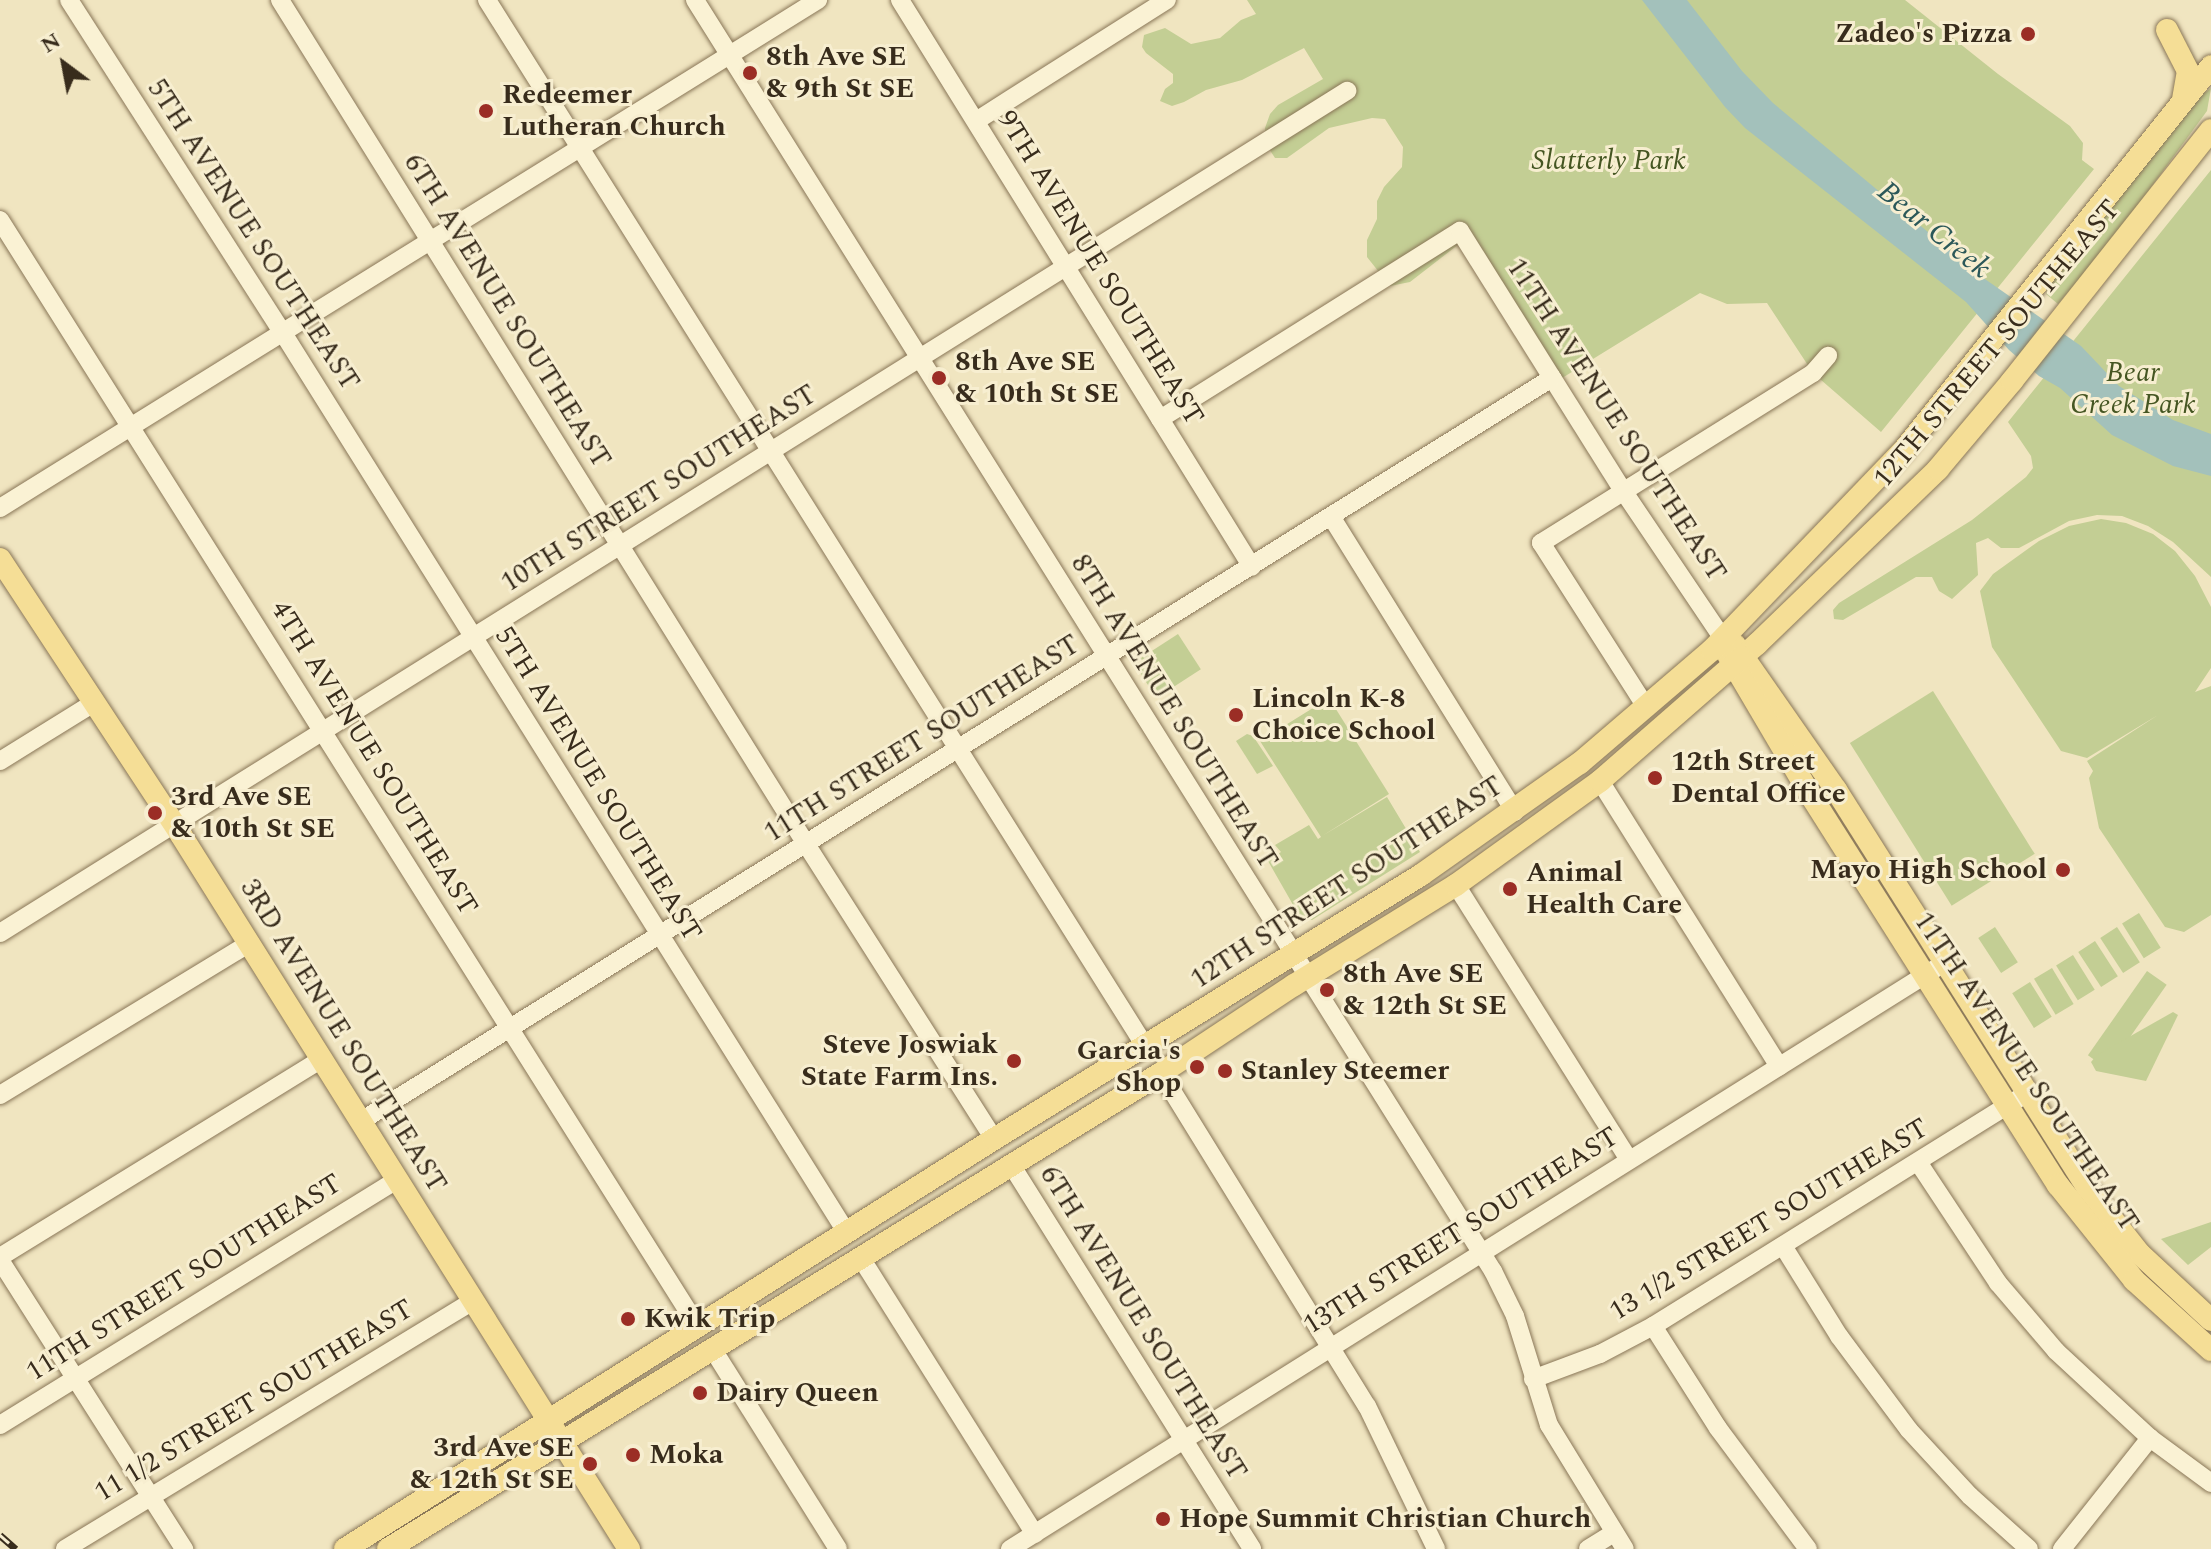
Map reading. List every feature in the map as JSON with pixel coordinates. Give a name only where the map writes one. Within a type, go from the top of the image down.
[{"type":"main road","points":[[2182,102],[2188,71],[2167,30],[2211,64]]},
{"type":"main road","name":"12TH STREET SOUTHEAST","points":[[345,1549],[994,1139],[1294,955],[1515,812],[1646,707],[1723,639],[1893,462],[2211,64]]},
{"type":"main road","name":"12TH STREET SOUTHEAST","points":[[388,1549],[1161,1073],[1307,976],[1456,885],[1600,781],[1739,660],[1896,512],[2012,381],[2211,130]]},
{"type":"main road","name":"3RD AVENUE SOUTHEAST","points":[[0,559],[250,943],[629,1549]]},
{"type":"main road","name":"11TH AVENUE SOUTHEAST","points":[[1723,639],[1836,790],[2087,1187],[2156,1271],[2211,1320]]},
{"type":"main road","name":"11TH AVENUE SOUTHEAST","points":[[1739,660],[1924,976],[2058,1185],[2102,1243],[2143,1289],[2211,1350]]},
{"type":"main road","points":[[1012,1166],[1008,1158],[1016,1142],[1068,1104],[1076,1088]]},
{"type":"main road","points":[[931,1216],[966,1178],[991,1161],[997,1148],[994,1139]]},
{"type":"street","name":"5TH AVENUE SOUTHEAST","points":[[69,0],[283,333],[847,1233]]},
{"type":"street","name":"6TH AVENUE SOUTHEAST","points":[[280,0],[806,844],[994,1139]]},
{"type":"street","points":[[487,0],[1145,1046]]},
{"type":"street","name":"8TH AVENUE SOUTHEAST","points":[[695,0],[1482,1253],[1515,1316],[1533,1379],[1560,1446],[1625,1549]]},
{"type":"street","points":[[0,508],[818,0]]},
{"type":"street","name":"9TH AVENUE SOUTHEAST","points":[[900,0],[1252,567]]},
{"type":"street","points":[[976,121],[1167,0]]},
{"type":"street","name":"10TH STREET SOUTHEAST","points":[[0,933],[1347,91]]},
{"type":"street","name":"4TH AVENUE SOUTHEAST","points":[[0,220],[698,1327]]},
{"type":"street","name":"11TH AVENUE SOUTHEAST","points":[[1160,419],[1460,231],[1624,492],[1723,639]]},
{"type":"street","points":[[1646,707],[1541,543],[1813,373],[1828,356]]},
{"type":"street","name":"11TH STREET SOUTHEAST","points":[[361,1121],[1552,378]]},
{"type":"street","points":[[1332,518],[1515,812]]},
{"type":"street","points":[[0,761],[95,702]]},
{"type":"street","points":[[1600,781],[1779,1066]]},
{"type":"street","points":[[1456,885],[1628,1158]]},
{"type":"street","points":[[0,1095],[250,943]]},
{"type":"street","name":"13TH STREET SOUTHEAST","points":[[1010,1549],[1628,1158],[1944,963]]},
{"type":"street","points":[[184,1549],[0,1258],[322,1059]]},
{"type":"street","points":[[1161,1073],[1332,1346],[1387,1445],[1436,1549]]},
{"type":"street","name":"13 1/2 STREET SOUTHEAST","points":[[1533,1379],[1600,1354],[1653,1326],[2027,1093]]},
{"type":"street","points":[[1918,1162],[1984,1264],[2025,1317],[2076,1372],[2150,1438],[2211,1483]]},
{"type":"street","name":"6TH AVENUE SOUTHEAST","points":[[1012,1166],[1252,1549]]},
{"type":"street","name":"11TH STREET SOUTHEAST","points":[[0,1425],[397,1180]]},
{"type":"street","points":[[1783,1246],[1839,1336],[1909,1430],[1970,1496],[2029,1549]]},
{"type":"street","points":[[861,1258],[1035,1534]]},
{"type":"street","name":"11 1/2 STREET SOUTHEAST","points":[[65,1549],[473,1301]]},
{"type":"street","points":[[1653,1326],[1718,1428],[1808,1549]]},
{"type":"street","points":[[712,1348],[838,1549]]},
{"type":"street","points":[[2062,1549],[2150,1438]]},
{"type":"street","points":[[1588,1549],[1614,1533]]},
{"type":"green space","name":"Slatterly Park","points":[[1247,0],[1905,0],[2070,126],[2083,143],[2082,160],[2094,169],[1881,432],[1813,373],[1767,303],[1727,304],[1700,293],[1554,383],[1459,244],[1410,282],[1390,286],[1367,257],[1367,240],[1377,219],[1377,201],[1384,187],[1402,167],[1403,147],[1385,119],[1372,118],[1329,128],[1287,158],[1275,158],[1266,144],[1265,128],[1270,114],[1278,105],[1323,79],[1304,48],[1242,80],[1206,90],[1184,102],[1172,106],[1160,101],[1165,89],[1173,83],[1173,74],[1146,53],[1142,47],[1144,35],[1165,28],[1191,44],[1220,38],[1241,20],[1256,14]]},
{"type":"green space","points":[[2211,88],[2207,111],[2110,243],[2058,304],[2046,294],[2050,283],[2195,100]]},
{"type":"green space","name":"Bear Creek Park","points":[[2211,170],[2211,577],[2173,542],[2148,526],[2122,516],[2097,515],[2069,521],[2019,548],[2001,548],[1988,538],[1976,543],[1978,575],[1952,599],[1939,591],[1932,577],[1916,577],[1843,620],[1834,619],[1833,610],[1839,603],[1972,520],[2026,477],[2033,468],[2031,456],[2008,422]]},
{"type":"green space","points":[[2101,519],[2126,523],[2153,534],[2175,551],[2195,576],[2211,607],[2211,668],[2195,692],[2211,686],[2211,915],[2184,932],[2165,927],[2099,828],[2089,778],[2093,771],[2087,761],[2158,715],[2087,758],[2061,751],[1992,647],[1980,591],[1993,574],[2039,541],[2069,526]]},
{"type":"green space","points":[[1178,634],[1201,669],[1156,698],[1134,663]]},
{"type":"green space","points":[[1933,691],[2035,854],[1952,906],[1850,743]]},
{"type":"green space","points":[[1329,698],[1389,794],[1322,836],[1387,797],[1420,852],[1312,920],[1292,915],[1292,903],[1268,861],[1281,852],[1275,845],[1309,825],[1318,839],[1321,837],[1260,741]]},
{"type":"green space","points":[[1247,734],[1253,736],[1273,766],[1257,774],[1236,741]]},
{"type":"green space","points":[[2139,913],[2161,948],[2144,958],[2122,924]]},
{"type":"green space","points":[[1995,927],[2018,962],[2001,973],[1978,938]]},
{"type":"green space","points":[[2117,927],[2140,962],[2123,973],[2100,938]]},
{"type":"green space","points":[[2095,941],[2118,976],[2101,987],[2078,952]]},
{"type":"green space","points":[[2073,955],[2095,990],[2078,1000],[2056,966]]},
{"type":"green space","points":[[2052,968],[2074,1004],[2056,1015],[2034,979]]},
{"type":"green space","points":[[2147,971],[2167,985],[2108,1069],[2088,1055]]},
{"type":"green space","points":[[2030,982],[2052,1017],[2034,1028],[2012,993]]},
{"type":"green space","points":[[2173,1012],[2178,1015],[2146,1081],[2096,1071],[2091,1062],[2097,1055]]},
{"type":"green space","points":[[2211,1222],[2211,1247],[2188,1265],[2161,1239]]},
{"type":"water","points":[[1642,0],[1687,0],[1742,71],[1773,103],[1982,277],[2081,346],[2119,386],[2173,420],[2211,434],[2211,476],[2173,466],[2112,435],[2060,388],[2039,376],[2009,350],[1966,302],[1745,128],[1725,107]]},
{"type":"railway","points":[[0,1535],[16,1549]]},
{"type":"place","name":"Zadeo's Pizza","points":[[2028,34]]},
{"type":"place","name":"8th Ave SE & 9th St SE","points":[[750,73]]},
{"type":"place","name":"Redeemer Lutheran Church","points":[[486,111]]},
{"type":"place","name":"8th Ave SE & 10th St SE","points":[[939,378]]},
{"type":"place","name":"Lincoln K-8 Choice School","points":[[1236,715]]},
{"type":"place","name":"12th Street Dental Office","points":[[1655,778]]},
{"type":"place","name":"3rd Ave SE & 10th St SE","points":[[155,813]]},
{"type":"place","name":"Mayo High School","points":[[2063,870]]},
{"type":"place","name":"Animal Health Care","points":[[1510,889]]},
{"type":"place","name":"8th Ave SE & 12th St SE","points":[[1327,990]]},
{"type":"place","name":"Steve Joswiak State Farm Ins.","points":[[1014,1061]]},
{"type":"place","name":"Garcia's Shop","points":[[1197,1067]]},
{"type":"place","name":"Stanley Steemer","points":[[1225,1071]]},
{"type":"place","name":"Kwik Trip","points":[[628,1319]]},
{"type":"place","name":"Dairy Queen","points":[[700,1393]]},
{"type":"place","name":"Moka","points":[[633,1455]]},
{"type":"place","name":"3rd Ave SE & 12th St SE","points":[[590,1464]]},
{"type":"place","name":"Hope Summit Christian Church","points":[[1163,1519]]},
{"type":"water label","name":"Bear Creek","points":[[1934,230]]}]
